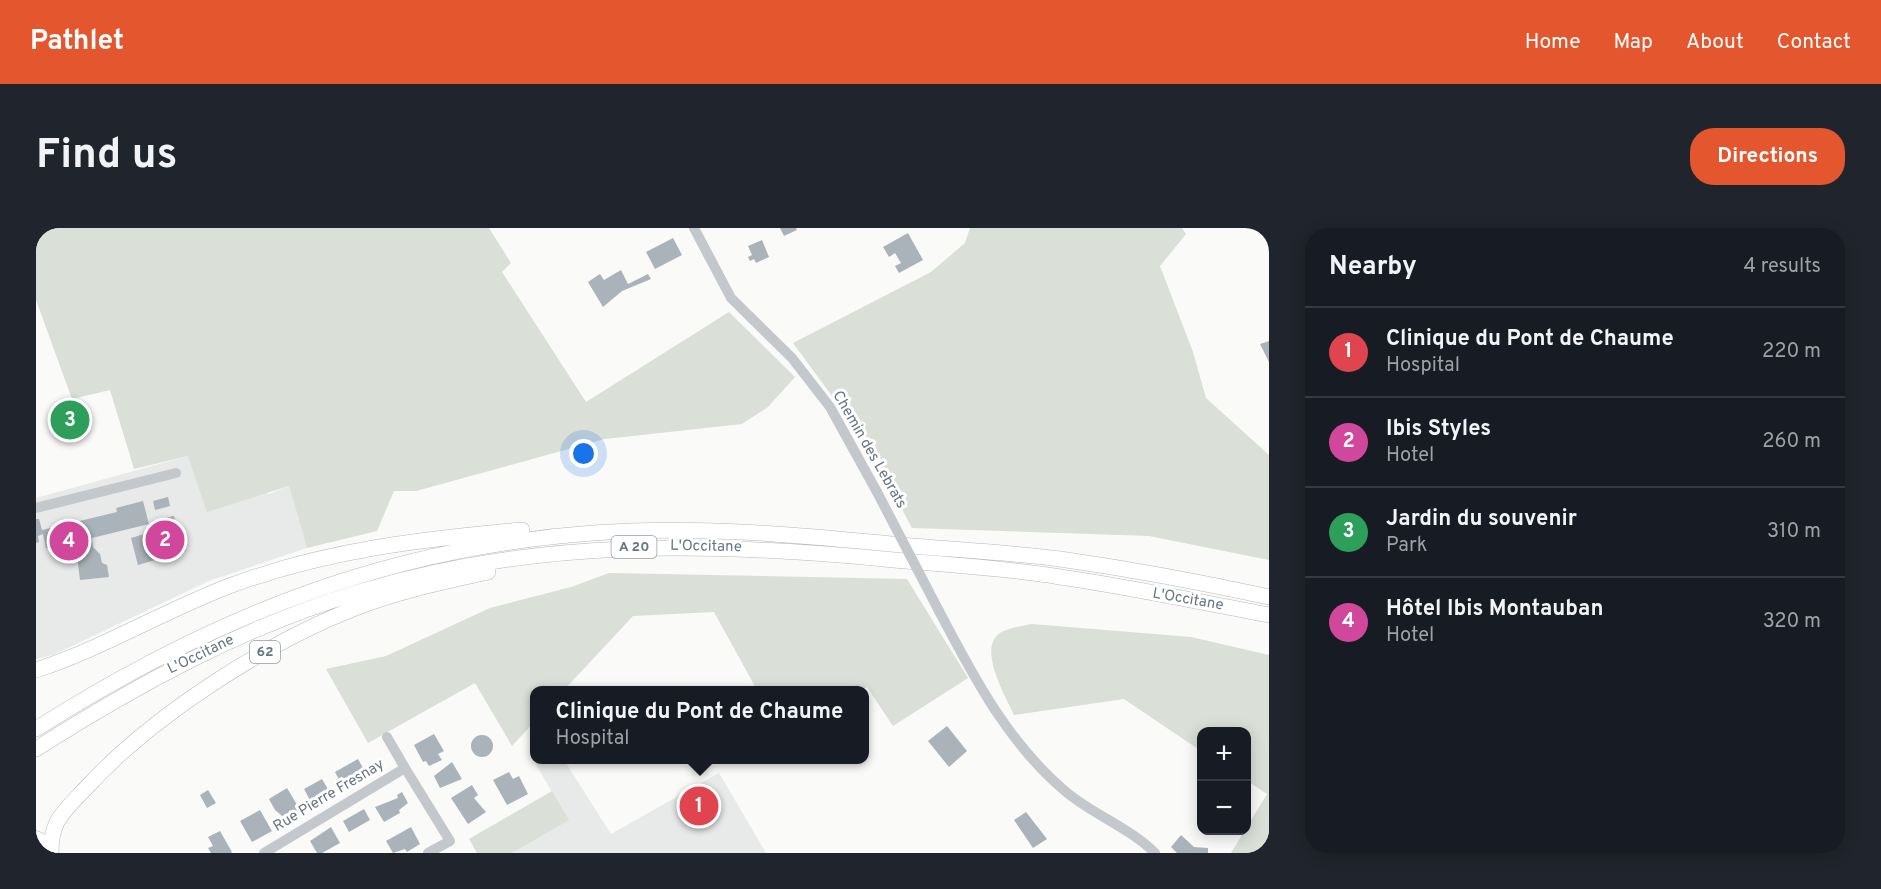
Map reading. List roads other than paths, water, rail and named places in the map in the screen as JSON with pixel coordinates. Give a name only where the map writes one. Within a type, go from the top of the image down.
[{"type":"highway","points":[[36,670],[81,655],[230,586],[317,558],[425,539],[534,529],[594,533]]},
{"type":"highway","name":"L'Occitane","points":[[36,729],[144,664],[258,610],[314,590],[441,555],[508,541],[594,533],[647,531],[775,534],[1047,558],[1269,597]]},
{"type":"highway","name":"L'Occitane","points":[[36,749],[94,711],[174,666],[294,614],[360,591],[440,571],[549,553],[646,546],[749,548],[843,555],[1058,576],[1269,615]]},
{"type":"highway","name":"62","points":[[50,853],[52,835],[61,817],[120,754],[161,721],[258,656],[316,625],[369,603],[549,553]]},
{"type":"main road","points":[[36,838],[42,841],[50,853]]},
{"type":"street","name":"Chemin des Lebrats","points":[[694,228],[731,298],[792,358],[831,407],[989,703],[1031,757],[1065,791],[1143,841],[1155,853]]},
{"type":"street","points":[[36,508],[176,473]]},
{"type":"street","points":[[387,737],[405,768]]},
{"type":"street","name":"Rue Pierre Fresnay","points":[[264,853],[405,768],[450,841],[428,853]]},
{"type":"place","name":"Jardin du souvenir","points":[[70,420]]},
{"type":"place","name":"Ibis Styles","points":[[165,540]]},
{"type":"place","name":"Hôtel Ibis Montauban","points":[[69,541]]},
{"type":"place","name":"Clinique du Pont de Chaume","points":[[699,806]]}]
